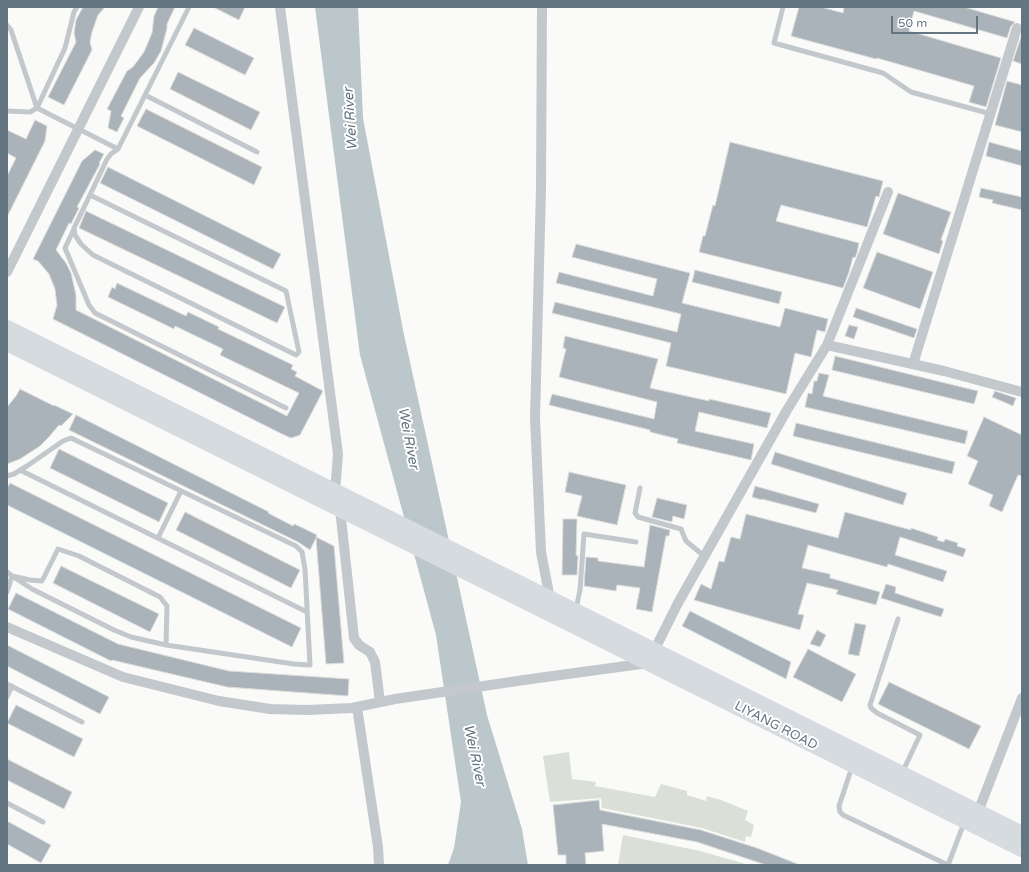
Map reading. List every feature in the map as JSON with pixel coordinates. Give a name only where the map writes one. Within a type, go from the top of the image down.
[{"type":"main road","points":[[7,328],[335,492],[346,507]]},
{"type":"main road","points":[[7,342],[346,507],[539,598]]},
{"type":"main road","name":"LIYANG ROAD","points":[[539,598],[575,612],[651,657],[902,774],[972,816],[1022,849]]},
{"type":"main road","name":"LIYANG ROAD","points":[[539,598],[853,764],[972,816],[1022,834]]},
{"type":"street","points":[[7,272],[139,7]]},
{"type":"street","points":[[280,7],[338,454],[335,492]]},
{"type":"street","points":[[539,598],[541,552],[535,418],[541,189],[542,7]]},
{"type":"street","points":[[914,364],[1017,28]]},
{"type":"street","points":[[7,627],[124,677],[219,701],[270,709],[307,710],[357,707],[651,657],[704,556],[787,410],[827,345],[888,192]]},
{"type":"street","points":[[827,345],[914,364],[1022,392]]},
{"type":"street","points":[[346,507],[354,638],[359,645],[370,652],[375,662],[380,702]]},
{"type":"street","points":[[972,816],[1022,698]]},
{"type":"street","points":[[357,707],[378,847],[379,865]]},
{"type":"lane","points":[[7,111],[30,112],[37,108],[65,48],[74,12],[77,7]]},
{"type":"lane","points":[[189,7],[118,149],[111,154],[107,160],[65,248],[88,305],[95,313],[286,408]]},
{"type":"lane","points":[[783,7],[774,43],[883,73],[911,92],[991,114]]},
{"type":"lane","points":[[7,25],[11,30],[37,108],[118,149]]},
{"type":"lane","points":[[145,95],[257,152]]},
{"type":"lane","points":[[74,228],[75,235],[81,244],[94,254],[296,355],[299,352],[286,291],[90,195]]},
{"type":"lane","points":[[7,476],[20,470],[63,441],[71,438],[296,546],[302,552],[305,569],[310,665],[294,664],[166,645],[131,637],[32,589],[7,572]]},
{"type":"lane","points":[[20,470],[307,612]]},
{"type":"lane","points":[[640,488],[635,513],[638,517],[681,529],[686,541],[704,556]]},
{"type":"lane","points":[[158,538],[181,491]]},
{"type":"lane","points":[[575,612],[580,590],[584,534],[636,542]]},
{"type":"lane","points":[[12,576],[42,581],[58,549],[79,556],[160,597],[166,606],[166,645]]},
{"type":"lane","points":[[7,592],[12,576]]},
{"type":"lane","points":[[898,619],[870,706],[877,713],[920,735],[902,774]]},
{"type":"lane","points":[[7,697],[10,685],[82,722]]},
{"type":"lane","points":[[853,764],[839,806],[840,812],[843,815],[948,865],[972,816]]},
{"type":"lane","points":[[7,803],[43,822]]},
{"type":"shaded area","points":[[569,752],[572,779],[596,782],[595,786],[655,797],[661,784],[687,791],[687,795],[706,801],[707,796],[721,800],[748,811],[745,820],[754,825],[751,837],[746,836],[745,842],[702,828],[602,808],[601,798],[550,802],[543,756]]},
{"type":"shaded area","points":[[623,835],[700,851],[749,865],[618,865]]},
{"type":"water","name":"Wei River","points":[[315,7],[358,7],[363,118],[403,330],[487,715],[522,829],[528,865],[448,865],[454,848],[461,802],[436,635],[360,355]]},
{"type":"building","points":[[83,7],[105,7],[98,15],[92,32],[90,42],[92,50],[64,105],[48,97],[76,42],[74,33],[76,20]]},
{"type":"building","points":[[158,7],[175,7],[167,24],[161,51],[154,63],[140,78],[121,116],[124,118],[117,132],[108,128],[111,111],[107,109],[127,71],[133,67],[144,52],[152,33],[154,16]]},
{"type":"building","points":[[213,7],[245,7],[239,20]]},
{"type":"building","points":[[799,7],[821,7],[843,13],[844,7],[964,7],[1015,22],[1011,26],[1007,38],[914,11],[909,31],[1001,58],[986,107],[969,102],[974,86],[877,58],[876,59],[791,36]]},
{"type":"building","points":[[194,28],[254,58],[245,75],[185,45]]},
{"type":"building","points":[[1022,34],[1022,64],[1013,61]]},
{"type":"building","points":[[178,72],[260,112],[251,130],[170,89]]},
{"type":"building","points":[[1007,81],[1022,85],[1022,132],[995,125]]},
{"type":"building","points":[[146,109],[262,167],[254,185],[137,126]]},
{"type":"building","points":[[35,120],[47,126],[45,141],[7,217],[7,176],[16,158],[7,153],[7,130],[26,139]]},
{"type":"building","points":[[730,142],[883,181],[879,197],[876,196],[867,227],[781,205],[776,221],[859,243],[857,253],[855,258],[853,257],[843,288],[699,252],[713,205],[715,206]]},
{"type":"building","points":[[989,142],[1022,151],[1022,166],[986,156]]},
{"type":"building","points":[[95,150],[104,154],[77,207],[79,208],[71,224],[69,223],[56,250],[66,263],[71,273],[76,295],[76,310],[287,416],[299,393],[220,355],[223,349],[175,326],[174,329],[108,297],[112,287],[115,289],[117,283],[186,316],[188,312],[219,327],[218,329],[293,365],[291,369],[297,372],[295,376],[323,391],[300,435],[291,438],[282,434],[53,319],[57,305],[55,289],[49,274],[38,261],[33,259],[82,161]]},
{"type":"building","points":[[108,167],[281,254],[273,269],[100,183]]},
{"type":"building","points":[[981,188],[1022,197],[1022,210],[992,203],[993,200],[979,197]]},
{"type":"building","points":[[898,193],[951,212],[941,240],[943,241],[939,254],[883,234]]},
{"type":"building","points":[[86,211],[285,307],[277,323],[79,228]]},
{"type":"building","points":[[576,244],[690,273],[682,303],[780,327],[785,308],[828,319],[825,332],[817,330],[811,357],[795,353],[786,394],[666,366],[671,343],[552,313],[555,302],[677,332],[681,314],[556,283],[559,272],[653,296],[657,279],[572,257]]},
{"type":"building","points":[[877,252],[933,272],[920,309],[863,288]]},
{"type":"building","points":[[695,270],[782,292],[779,304],[692,282]]},
{"type":"building","points":[[856,308],[917,329],[914,338],[853,317]]},
{"type":"building","points":[[849,325],[858,327],[854,339],[845,336]]},
{"type":"building","points":[[565,336],[658,359],[650,388],[771,413],[767,428],[699,412],[695,431],[754,444],[751,460],[677,443],[678,439],[650,432],[650,430],[549,405],[552,394],[654,419],[657,402],[559,377],[566,349],[563,348]]},
{"type":"building","points":[[835,356],[978,391],[974,404],[832,370]]},
{"type":"building","points":[[819,373],[829,375],[823,396],[968,431],[965,444],[805,407],[808,393],[812,394],[814,381],[817,381]]},
{"type":"building","points":[[20,389],[73,414],[61,426],[59,425],[40,446],[20,459],[7,464],[7,407]]},
{"type":"building","points":[[995,391],[1016,398],[1013,406],[992,397]]},
{"type":"building","points":[[76,415],[269,512],[268,513],[293,526],[294,524],[317,535],[316,537],[334,546],[344,663],[326,664],[316,538],[310,550],[298,542],[69,430]]},
{"type":"building","points":[[984,417],[1022,435],[1022,476],[1018,475],[1002,512],[989,506],[993,495],[968,484],[978,461],[967,456]]},
{"type":"building","points":[[796,423],[955,462],[952,474],[793,436]]},
{"type":"building","points":[[59,449],[168,503],[159,522],[50,468]]},
{"type":"building","points":[[775,452],[907,493],[903,505],[771,464]]},
{"type":"building","points":[[569,472],[626,485],[617,525],[577,516],[582,496],[565,492]]},
{"type":"building","points":[[10,483],[301,628],[292,647],[7,505],[7,488]]},
{"type":"building","points":[[755,486],[819,504],[816,513],[752,497]]},
{"type":"building","points":[[657,498],[687,505],[684,519],[673,516],[672,522],[652,517]]},
{"type":"building","points":[[185,512],[300,570],[291,588],[176,530]]},
{"type":"building","points":[[845,512],[911,530],[911,528],[938,537],[937,540],[944,542],[945,539],[958,543],[957,546],[966,549],[963,557],[900,537],[895,555],[947,571],[943,582],[888,564],[887,567],[808,545],[802,568],[830,574],[830,578],[880,592],[876,605],[836,594],[838,590],[807,583],[798,614],[804,615],[800,630],[694,600],[701,584],[711,589],[719,561],[724,562],[731,537],[740,539],[746,514],[838,538]]},
{"type":"building","points":[[563,519],[577,519],[577,575],[562,575]]},
{"type":"building","points":[[650,525],[670,530],[669,536],[666,536],[652,612],[636,609],[640,588],[617,585],[616,591],[584,586],[586,557],[598,558],[598,561],[644,567]]},
{"type":"building","points":[[61,566],[159,614],[150,632],[53,583]]},
{"type":"building","points":[[886,584],[896,587],[895,593],[944,609],[941,617],[881,598]]},
{"type":"building","points":[[16,593],[118,644],[229,671],[349,679],[348,696],[227,687],[111,661],[8,609]]},
{"type":"building","points":[[690,611],[791,662],[786,679],[682,626]]},
{"type":"building","points":[[855,623],[866,625],[859,656],[848,654]]},
{"type":"building","points":[[817,630],[826,635],[820,647],[810,644]]},
{"type":"building","points":[[7,645],[109,697],[100,714],[7,666]]},
{"type":"building","points":[[808,649],[856,674],[842,702],[793,677]]},
{"type":"building","points":[[889,682],[981,726],[969,749],[878,704]]},
{"type":"building","points":[[16,705],[83,739],[74,757],[7,723]]},
{"type":"building","points":[[7,759],[72,792],[64,809],[7,780]]},
{"type":"building","points":[[599,800],[600,810],[701,830],[757,848],[800,865],[766,865],[697,842],[602,824],[604,851],[585,853],[586,865],[566,865],[566,855],[558,855],[553,805]]},
{"type":"building","points":[[7,821],[51,845],[41,863],[7,844]]}]
